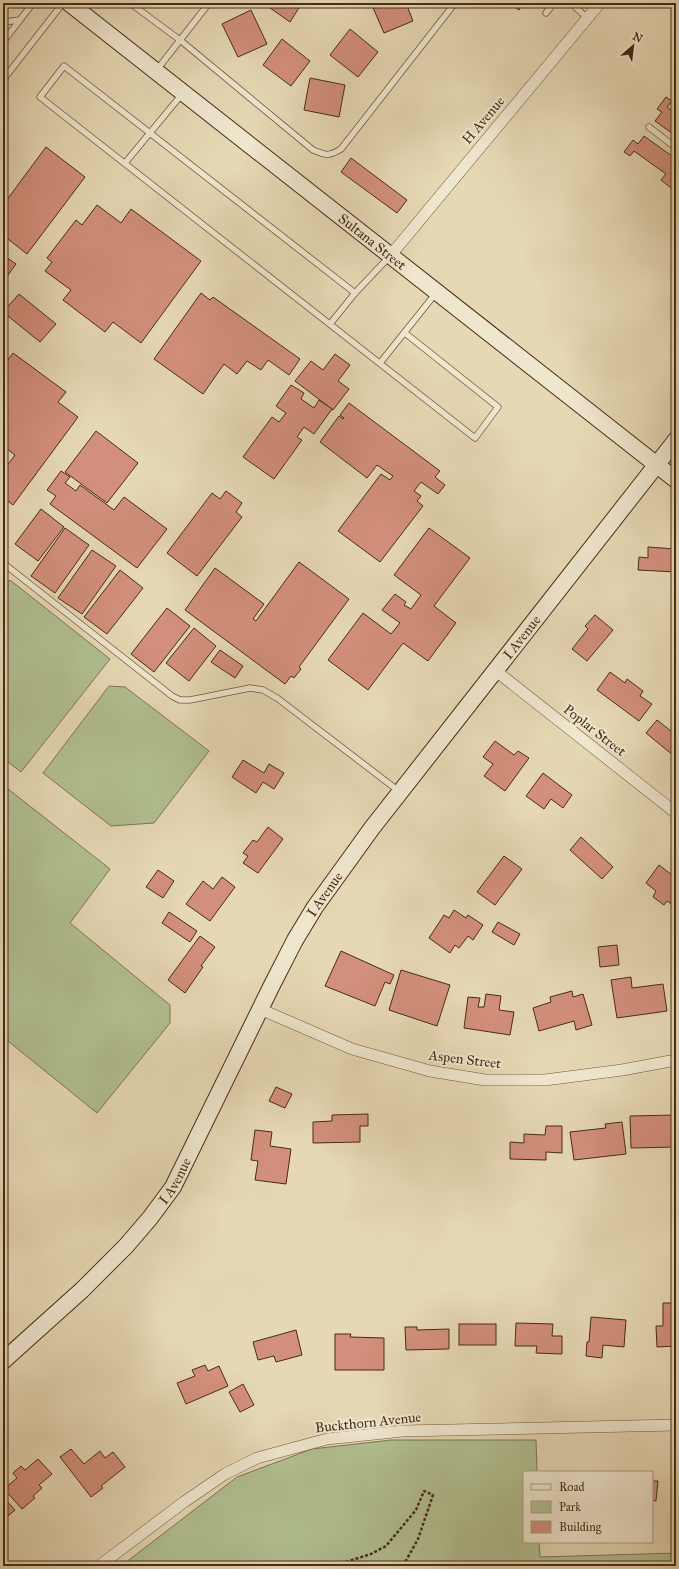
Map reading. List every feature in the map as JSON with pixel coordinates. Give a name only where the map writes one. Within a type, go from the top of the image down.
[{"type":"main road","name":"Sultana Street","points":[[69,3],[436,293],[676,480]]},
{"type":"main road","name":"I Avenue","points":[[3,1361],[82,1290],[126,1246],[150,1218],[173,1187],[260,1009],[295,940],[315,907],[372,828],[676,440]]},
{"type":"street","name":"H Avenue","points":[[390,256],[600,3]]},
{"type":"street","name":"Poplar Street","points":[[496,671],[676,813]]},
{"type":"street","name":"Aspen Street","points":[[260,1009],[352,1049],[430,1071],[485,1080],[545,1080],[622,1070],[676,1060]]},
{"type":"street","name":"Buckthorn Avenue","points":[[99,1566],[184,1502],[225,1474],[257,1458],[327,1439],[403,1431],[676,1425]]},
{"type":"lane","points":[[3,42],[33,3]]},
{"type":"lane","points":[[3,80],[64,3]]},
{"type":"lane","points":[[130,3],[180,40],[313,150],[326,155],[332,155],[341,149],[455,3]]},
{"type":"lane","points":[[156,71],[209,3]]},
{"type":"lane","points":[[546,13],[554,3]]},
{"type":"lane","points":[[571,3],[587,18]]},
{"type":"lane","points":[[3,22],[20,20]]},
{"type":"lane","points":[[355,293],[64,66],[40,97],[475,438],[498,407],[405,333]]},
{"type":"lane","points":[[125,163],[183,92]]},
{"type":"lane","points":[[649,127],[676,148]]},
{"type":"lane","points":[[330,324],[355,293],[390,256]]},
{"type":"lane","points":[[380,363],[436,293]]},
{"type":"lane","points":[[3,563],[172,696],[180,700],[190,700],[250,688],[263,690],[277,698],[400,792]]},
{"type":"path","points":[[346,1562],[371,1554],[386,1546],[416,1510],[424,1491],[433,1495],[418,1539],[403,1566]]},
{"type":"green space","points":[[10,580],[110,659],[21,772],[3,758],[3,589]]},
{"type":"green space","points":[[109,686],[125,687],[209,751],[154,823],[111,826],[43,773]]},
{"type":"green space","points":[[3,785],[110,869],[70,923],[170,1005],[170,1023],[97,1113],[3,1037]]},
{"type":"green space","points":[[391,1440],[536,1440],[537,1471],[523,1471],[523,1543],[539,1543],[540,1557],[676,1553],[676,1566],[121,1566],[237,1477],[312,1449]]},
{"type":"building","points":[[263,3],[302,3],[290,22]]},
{"type":"building","points":[[371,3],[406,3],[413,21],[384,33]]},
{"type":"building","points":[[509,3],[523,3],[519,10]]},
{"type":"building","points":[[251,10],[267,44],[238,57],[222,24]]},
{"type":"building","points":[[350,29],[378,52],[358,77],[330,55]]},
{"type":"building","points":[[282,39],[310,61],[291,86],[263,65]]},
{"type":"building","points":[[310,78],[345,85],[339,117],[304,110]]},
{"type":"building","points":[[666,97],[672,101],[667,107],[676,114],[676,136],[655,121],[662,112],[657,109]]},
{"type":"building","points":[[644,136],[676,159],[676,162],[671,169],[676,173],[676,183],[675,182],[671,188],[661,180],[666,174],[634,151],[630,156],[624,152],[633,140],[638,144]]},
{"type":"building","points":[[46,147],[85,177],[27,254],[3,235],[3,205]]},
{"type":"building","points":[[351,158],[407,200],[397,213],[341,172]]},
{"type":"building","points":[[97,205],[121,223],[131,209],[201,261],[141,343],[113,322],[105,332],[63,300],[71,290],[45,271],[52,262],[47,258],[76,220],[82,225]]},
{"type":"building","points":[[3,255],[16,264],[3,282]]},
{"type":"building","points":[[201,293],[210,300],[213,297],[300,359],[289,375],[268,360],[261,370],[247,361],[237,374],[224,364],[203,394],[154,359]]},
{"type":"building","points":[[19,294],[56,324],[40,342],[3,312]]},
{"type":"building","points":[[13,353],[66,392],[58,402],[78,417],[13,505],[3,497],[3,471],[15,455],[3,446],[3,358],[7,361]]},
{"type":"building","points":[[335,354],[350,365],[338,381],[349,389],[333,410],[295,381],[311,361],[323,370]]},
{"type":"building","points":[[291,385],[304,393],[301,399],[314,408],[319,400],[332,409],[314,434],[304,427],[297,437],[302,440],[274,479],[243,457],[272,417],[279,422],[286,413],[276,406]]},
{"type":"building","points":[[349,403],[440,471],[435,477],[445,485],[438,494],[421,482],[414,491],[421,496],[417,501],[423,506],[380,562],[338,531],[381,474],[390,480],[393,476],[377,465],[367,478],[320,442],[339,416],[343,419],[344,418],[340,415]]},
{"type":"building","points":[[96,431],[138,463],[107,503],[65,472]]},
{"type":"building","points":[[61,471],[70,477],[65,483],[76,491],[80,485],[114,510],[124,497],[167,529],[137,568],[50,504],[56,496],[47,490]]},
{"type":"building","points":[[226,491],[242,503],[236,512],[242,517],[197,576],[167,553],[212,493],[220,499]]},
{"type":"building","points":[[41,509],[64,527],[38,561],[15,544]]},
{"type":"building","points":[[65,528],[89,545],[55,593],[31,576]]},
{"type":"building","points":[[429,528],[470,558],[434,606],[456,623],[428,661],[403,643],[368,690],[328,660],[363,613],[391,634],[400,623],[382,610],[395,594],[406,602],[404,605],[411,609],[421,595],[394,575]]},
{"type":"building","points":[[648,547],[676,549],[676,572],[638,570],[639,557],[648,558]]},
{"type":"building","points":[[92,550],[116,566],[82,614],[58,598]]},
{"type":"building","points":[[299,562],[349,599],[299,667],[301,669],[294,678],[291,676],[285,684],[185,610],[215,568],[264,604],[253,619],[256,621]]},
{"type":"building","points":[[120,570],[143,588],[107,634],[84,617]]},
{"type":"building","points":[[167,608],[190,626],[154,672],[131,654]]},
{"type":"building","points":[[595,615],[613,630],[587,661],[572,649],[588,629],[585,626]]},
{"type":"building","points":[[194,628],[216,646],[189,681],[166,663]]},
{"type":"building","points":[[220,650],[243,666],[235,678],[211,662]]},
{"type":"building","points":[[610,672],[625,683],[627,679],[643,691],[640,696],[652,704],[639,721],[597,690]]},
{"type":"building","points":[[657,720],[676,735],[676,753],[674,756],[646,733]]},
{"type":"building","points":[[495,741],[514,755],[518,751],[529,758],[505,791],[484,776],[493,764],[483,757]]},
{"type":"building","points":[[243,760],[264,773],[269,764],[284,773],[274,789],[263,782],[256,793],[232,777]]},
{"type":"building","points":[[543,773],[572,795],[563,808],[551,799],[544,809],[526,796]]},
{"type":"building","points":[[268,827],[283,839],[258,873],[243,863],[248,856],[243,853],[253,840],[257,842]]},
{"type":"building","points":[[581,837],[613,867],[602,879],[570,850]]},
{"type":"building","points":[[504,856],[522,869],[495,905],[477,892]]},
{"type":"building","points":[[659,865],[676,878],[676,907],[667,901],[664,905],[653,897],[656,891],[646,883]]},
{"type":"building","points":[[158,870],[174,881],[163,898],[146,887]]},
{"type":"building","points":[[222,877],[235,887],[210,921],[186,904],[203,881],[213,889]]},
{"type":"building","points":[[454,910],[466,918],[468,915],[483,925],[473,940],[468,936],[459,948],[455,945],[450,953],[429,938],[444,915],[449,918]]},
{"type":"building","points":[[169,912],[197,931],[190,942],[162,923]]},
{"type":"building","points":[[498,922],[520,934],[514,945],[492,932]]},
{"type":"building","points":[[200,936],[215,947],[201,966],[203,967],[185,993],[168,980]]},
{"type":"building","points":[[617,945],[619,965],[600,967],[598,947]]},
{"type":"building","points":[[341,951],[394,975],[390,984],[385,982],[375,1006],[325,986]]},
{"type":"building","points":[[401,970],[450,985],[437,1026],[389,1010]]},
{"type":"building","points":[[631,977],[632,988],[663,984],[667,1011],[617,1018],[611,980]]},
{"type":"building","points":[[572,991],[573,997],[583,994],[592,1025],[576,1030],[574,1021],[539,1031],[533,1008],[551,1002],[550,997]]},
{"type":"building","points":[[486,994],[501,996],[499,1010],[514,1012],[510,1035],[464,1028],[468,997],[480,998],[478,1007],[484,1007]]},
{"type":"building","points":[[276,1087],[292,1094],[285,1108],[269,1101]]},
{"type":"building","points":[[368,1114],[368,1126],[360,1126],[360,1142],[313,1143],[313,1122],[332,1121],[332,1115]]},
{"type":"building","points":[[676,1115],[676,1147],[631,1148],[630,1116]]},
{"type":"building","points":[[622,1122],[626,1154],[574,1160],[570,1132],[606,1128],[605,1124]]},
{"type":"building","points":[[546,1126],[562,1126],[562,1153],[546,1152],[546,1160],[510,1159],[510,1142],[524,1143],[524,1134],[545,1135]]},
{"type":"building","points":[[255,1130],[272,1132],[270,1146],[291,1149],[286,1184],[255,1180],[258,1161],[251,1160]]},
{"type":"building","points":[[663,1303],[676,1303],[676,1346],[657,1347],[656,1326],[663,1326]]},
{"type":"building","points":[[591,1317],[626,1320],[624,1347],[603,1345],[602,1358],[586,1356]]},
{"type":"building","points":[[516,1323],[553,1324],[552,1336],[562,1336],[562,1354],[536,1353],[537,1346],[515,1346]]},
{"type":"building","points":[[459,1324],[496,1324],[496,1345],[459,1345]]},
{"type":"building","points":[[405,1327],[417,1327],[417,1330],[449,1329],[449,1349],[406,1350]]},
{"type":"building","points":[[296,1330],[302,1355],[276,1362],[274,1356],[258,1360],[253,1342]]},
{"type":"building","points":[[335,1334],[351,1334],[350,1337],[384,1338],[384,1370],[335,1370]]},
{"type":"building","points":[[205,1365],[208,1371],[219,1366],[228,1386],[186,1404],[177,1383],[195,1376],[192,1370]]},
{"type":"building","points":[[243,1384],[254,1405],[240,1412],[229,1392]]},
{"type":"building","points":[[71,1449],[84,1464],[100,1451],[105,1458],[113,1452],[125,1467],[101,1486],[103,1488],[91,1497],[60,1457]]},
{"type":"building","points":[[38,1459],[52,1474],[39,1485],[42,1488],[33,1496],[35,1498],[22,1509],[4,1489],[17,1478],[13,1473],[21,1466],[25,1470]]},
{"type":"building","points":[[653,1481],[658,1481],[656,1501],[653,1500]]},
{"type":"building","points":[[3,1497],[15,1510],[3,1520]]}]
